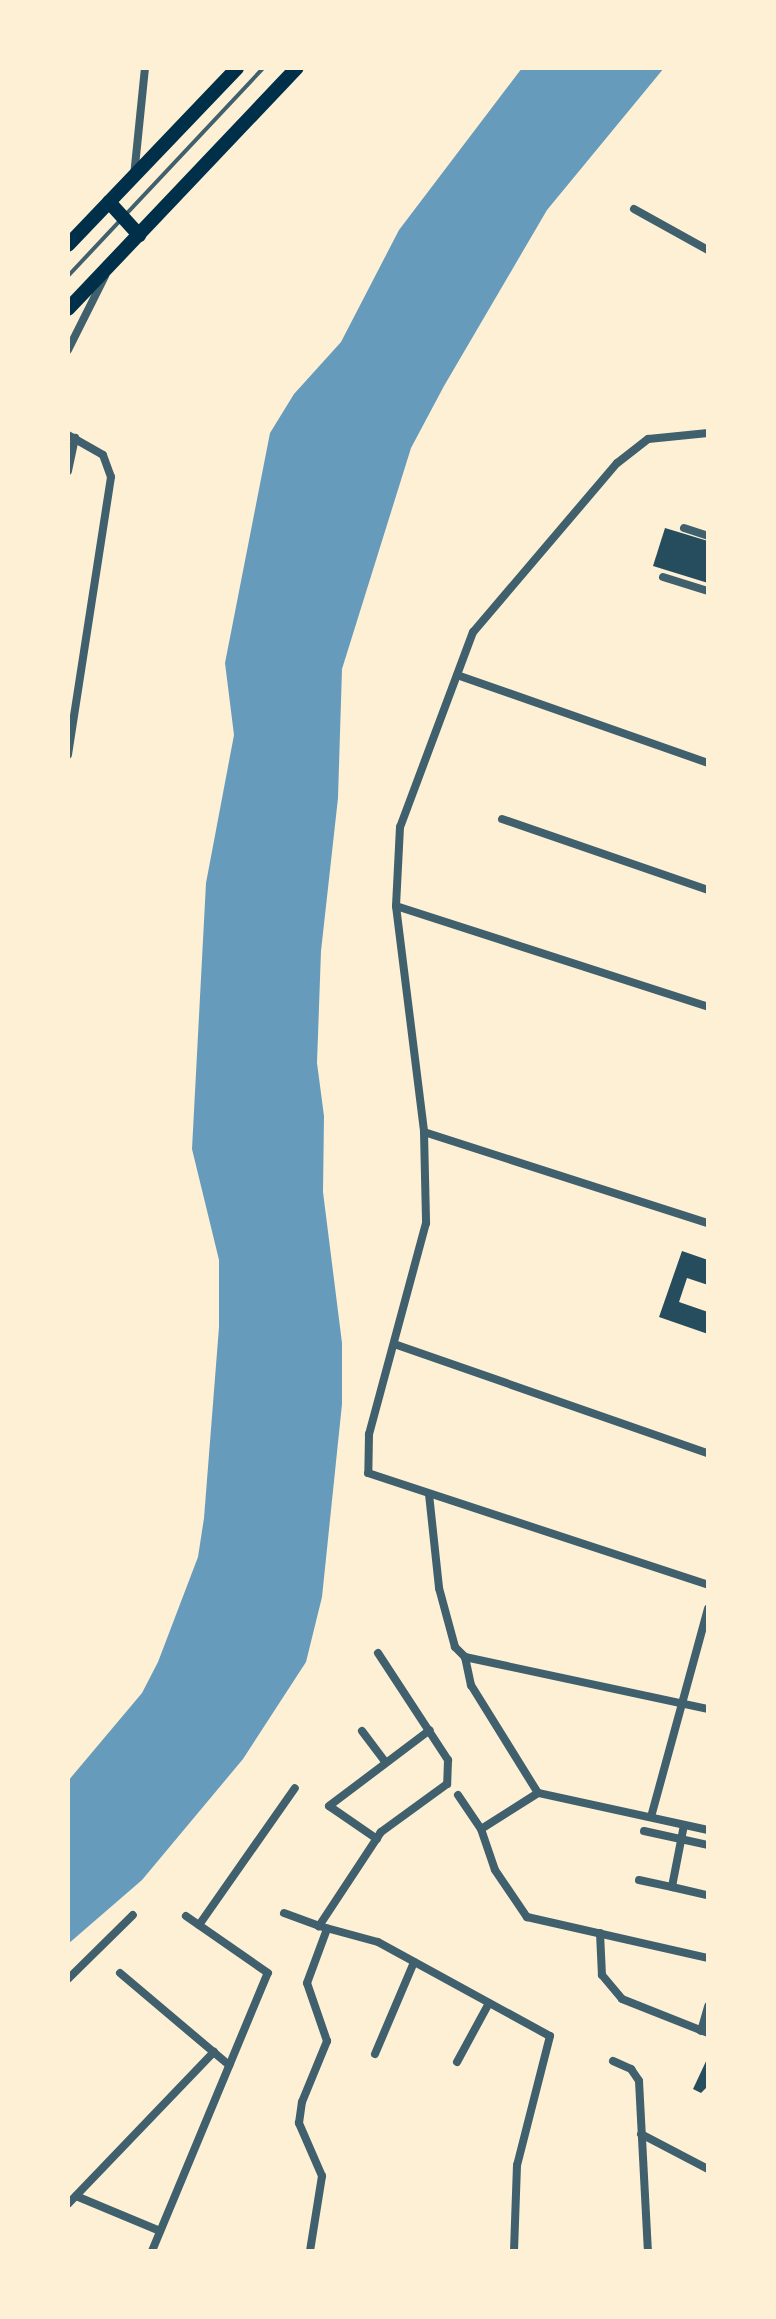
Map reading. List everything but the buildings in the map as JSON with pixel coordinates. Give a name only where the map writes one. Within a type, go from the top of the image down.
[{"type":"main road","points":[[68,245],[237,68]]},
{"type":"main road","points":[[68,309],[297,68]]},
{"type":"main road","points":[[109,202],[139,235]]},
{"type":"street","points":[[133,177],[145,68]]},
{"type":"street","points":[[634,209],[708,250]]},
{"type":"street","points":[[68,350],[110,265]]},
{"type":"street","points":[[708,433],[648,439],[617,463],[473,632],[400,827],[396,906],[424,1132],[426,1223],[397,1345],[369,1434],[368,1473],[708,1585]]},
{"type":"street","points":[[68,471],[71,436],[103,455],[111,494],[68,755]]},
{"type":"street","points":[[684,528],[708,536]]},
{"type":"street","points":[[663,577],[708,591]]},
{"type":"street","points":[[457,675],[708,763]]},
{"type":"street","points":[[502,819],[708,890]]},
{"type":"street","points":[[396,906],[708,1007]]},
{"type":"street","points":[[424,1132],[708,1223]]},
{"type":"street","points":[[397,1345],[708,1453]]},
{"type":"street","points":[[429,1494],[439,1588],[455,1647],[465,1657],[471,1685],[538,1793]]},
{"type":"street","points":[[651,1817],[679,1701],[708,1609]]},
{"type":"street","points":[[310,2251],[322,2176],[299,2123],[302,2102],[327,2041],[307,1983],[323,1928],[377,1839],[447,1784],[448,1760],[378,1653]]},
{"type":"street","points":[[465,1657],[708,1709]]},
{"type":"street","points":[[377,1839],[329,1806],[430,1730]]},
{"type":"street","points":[[362,1731],[385,1761]]},
{"type":"street","points":[[199,1925],[295,1788]]},
{"type":"street","points":[[481,1829],[538,1793],[708,1830]]},
{"type":"street","points":[[458,1795],[481,1829],[495,1870],[527,1917],[708,1958]]},
{"type":"street","points":[[672,1887],[684,1825]]},
{"type":"street","points":[[644,1831],[708,1845]]},
{"type":"street","points":[[639,1880],[708,1895]]},
{"type":"street","points":[[284,1913],[323,1928],[378,1942],[550,2036],[517,2165],[514,2251]]},
{"type":"street","points":[[68,1979],[133,1915]]},
{"type":"street","points":[[152,2251],[268,1973],[186,1916]]},
{"type":"street","points":[[600,1933],[602,1975],[611,1988],[639,2007],[704,2032],[708,2006]]},
{"type":"street","points":[[375,2054],[414,1962]]},
{"type":"street","points":[[120,1973],[229,2065]]},
{"type":"street","points":[[457,2062],[489,2003]]},
{"type":"street","points":[[68,2204],[214,2052]]},
{"type":"street","points":[[613,2061],[637,2076],[648,2251]]},
{"type":"street","points":[[641,2134],[708,2169]]},
{"type":"street","points":[[76,2196],[160,2231]]},
{"type":"lane","points":[[68,276],[263,68]]},
{"type":"water","points":[[522,68],[664,68],[547,210],[444,386],[411,448],[342,669],[338,798],[321,951],[317,1063],[324,1116],[323,1192],[342,1343],[342,1404],[322,1597],[306,1662],[243,1759],[142,1880],[68,1944],[68,1781],[142,1693],[158,1662],[198,1557],[204,1518],[219,1327],[219,1260],[192,1149],[206,883],[234,735],[225,663],[270,433],[294,394],[341,342],[399,230]]}]
